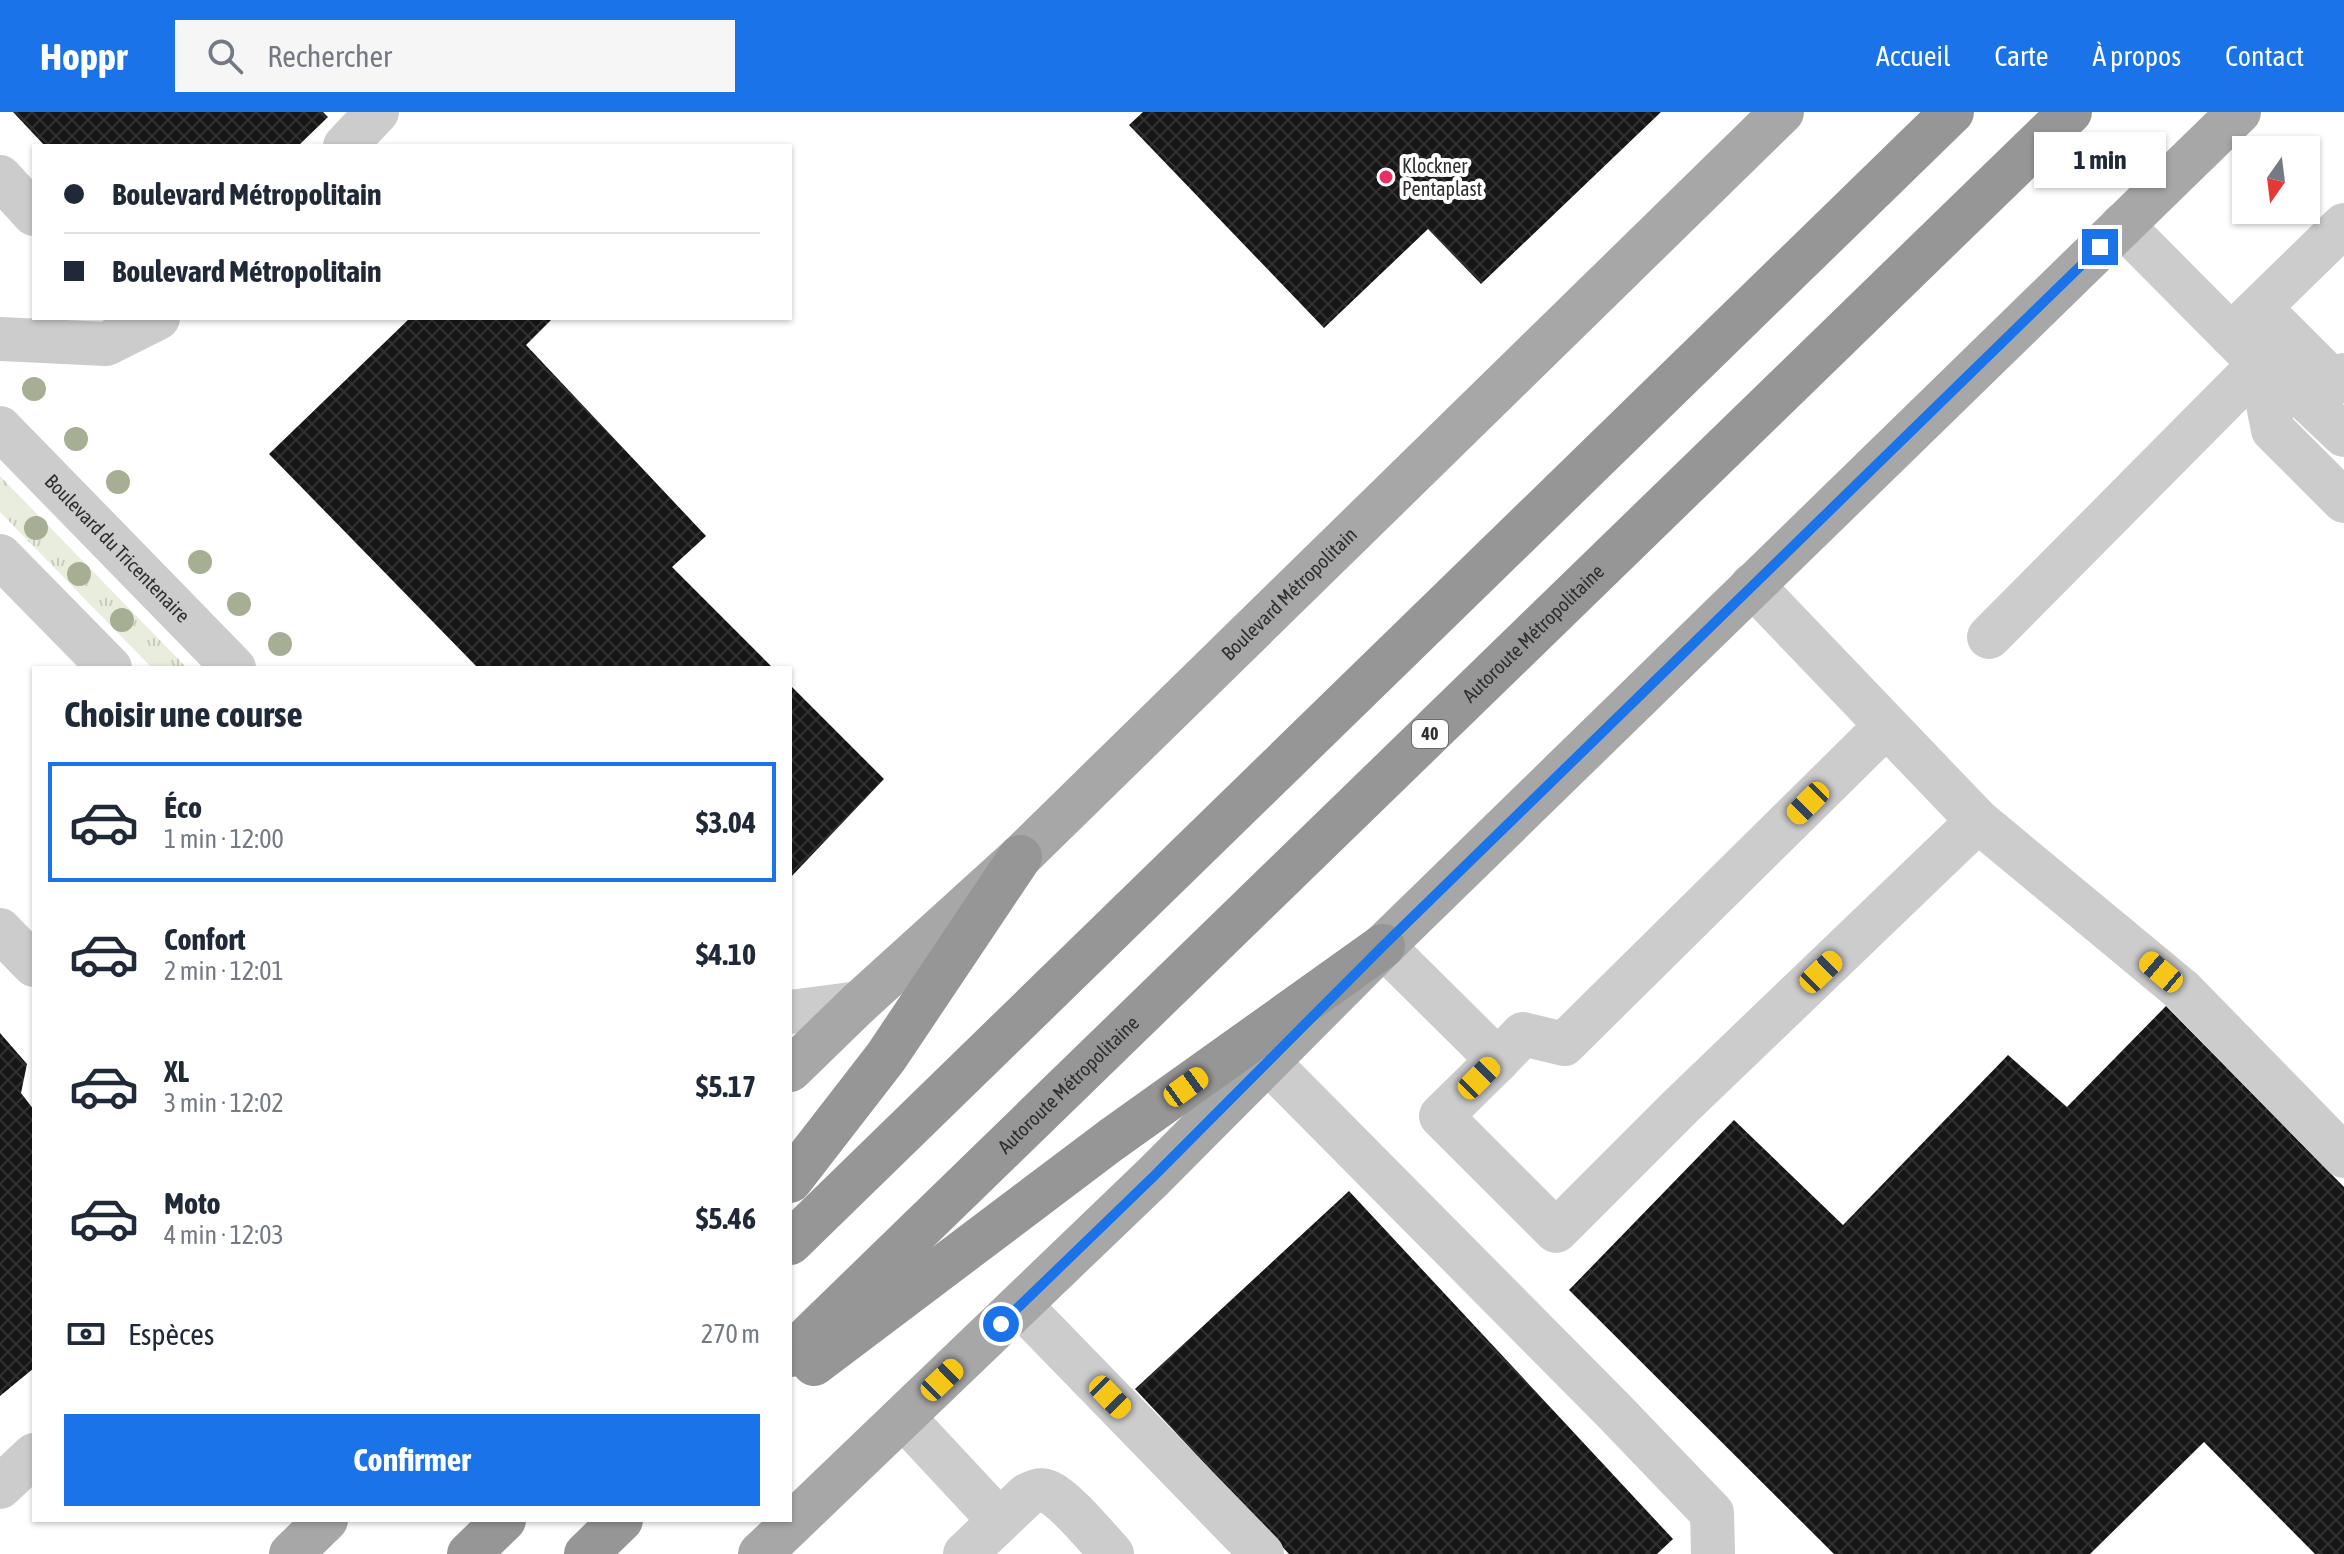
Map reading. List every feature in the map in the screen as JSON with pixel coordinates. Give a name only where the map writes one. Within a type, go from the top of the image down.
[{"type":"highway","points":[[792,1241],[1952,112]]},
{"type":"highway","name":"Autoroute Métropolitaine","points":[[792,1353],[2070,112]]},
{"type":"highway","points":[[792,1178],[886,1057],[1020,857]]},
{"type":"highway","points":[[792,1380],[1111,1140],[1383,946]]},
{"type":"highway","points":[[469,1554],[502,1522]]},
{"type":"highway","points":[[586,1554],[619,1522]]},
{"type":"main road","name":"Boulevard Métropolitain","points":[[792,1068],[1020,857],[1782,112]]},
{"type":"main road","points":[[760,1554],[1142,1188],[1383,946],[2239,112]]},
{"type":"main road","points":[[291,1554],[324,1522]]},
{"type":"street","points":[[347,144],[377,112]]},
{"type":"street","points":[[0,177],[32,212]]},
{"type":"street","points":[[2122,225],[2250,336],[2330,387],[2344,435]]},
{"type":"street","points":[[1989,637],[2344,225]]},
{"type":"street","points":[[0,339],[106,344],[142,321]]},
{"type":"street","points":[[2250,336],[2273,430],[2344,501]]},
{"type":"street","name":"Boulevard du Tricentenaire","points":[[0,428],[232,666]]},
{"type":"street","points":[[0,556],[108,666]]},
{"type":"street","points":[[1752,585],[1978,821],[2183,991],[2344,1156]]},
{"type":"street","points":[[1886,726],[1564,1044],[1523,1034],[1441,1116],[1556,1231],[1680,1107],[1978,821]]},
{"type":"street","points":[[0,930],[32,963]]},
{"type":"street","points":[[1383,946],[1498,1060]]},
{"type":"street","points":[[792,1012],[859,1003]]},
{"type":"street","points":[[1268,1062],[1712,1513],[1713,1554]]},
{"type":"street","points":[[1020,1305],[1262,1554]]},
{"type":"street","points":[[903,1417],[999,1520]]},
{"type":"street","points":[[0,1487],[32,1457]]},
{"type":"street","points":[[965,1554],[1027,1495],[1038,1490],[1049,1491],[1060,1499],[1112,1554]]},
{"type":"green space","points":[[0,476],[185,666],[150,666],[0,512]]},
{"type":"building","points":[[13,112],[323,112],[328,117],[300,144],[43,144]]},
{"type":"building","name":"Klockner Pentaplast","points":[[1143,112],[1661,112],[1481,284],[1428,229],[1324,328],[1129,125]]},
{"type":"building","points":[[408,320],[551,320],[526,345],[706,536],[672,567],[771,666],[476,666],[269,454]]},
{"type":"building","points":[[792,687],[884,779],[792,876]]},
{"type":"building","points":[[2166,1006],[2344,1187],[2344,1554],[2315,1554],[2204,1442],[2090,1554],[1834,1554],[1569,1290],[1734,1120],[1843,1225],[2008,1055],[2067,1107]]},
{"type":"building","points":[[0,1033],[27,1064],[21,1093],[32,1107],[32,1370],[0,1396]]},
{"type":"building","points":[[1349,1191],[1673,1539],[1657,1554],[1289,1554],[1135,1389]]},
{"type":"place","name":"Klockner Pentaplast","points":[[1386,177]]},
{"type":"route","points":[[1001,1324],[1153,1177],[1383,946],[2100,247]]}]
